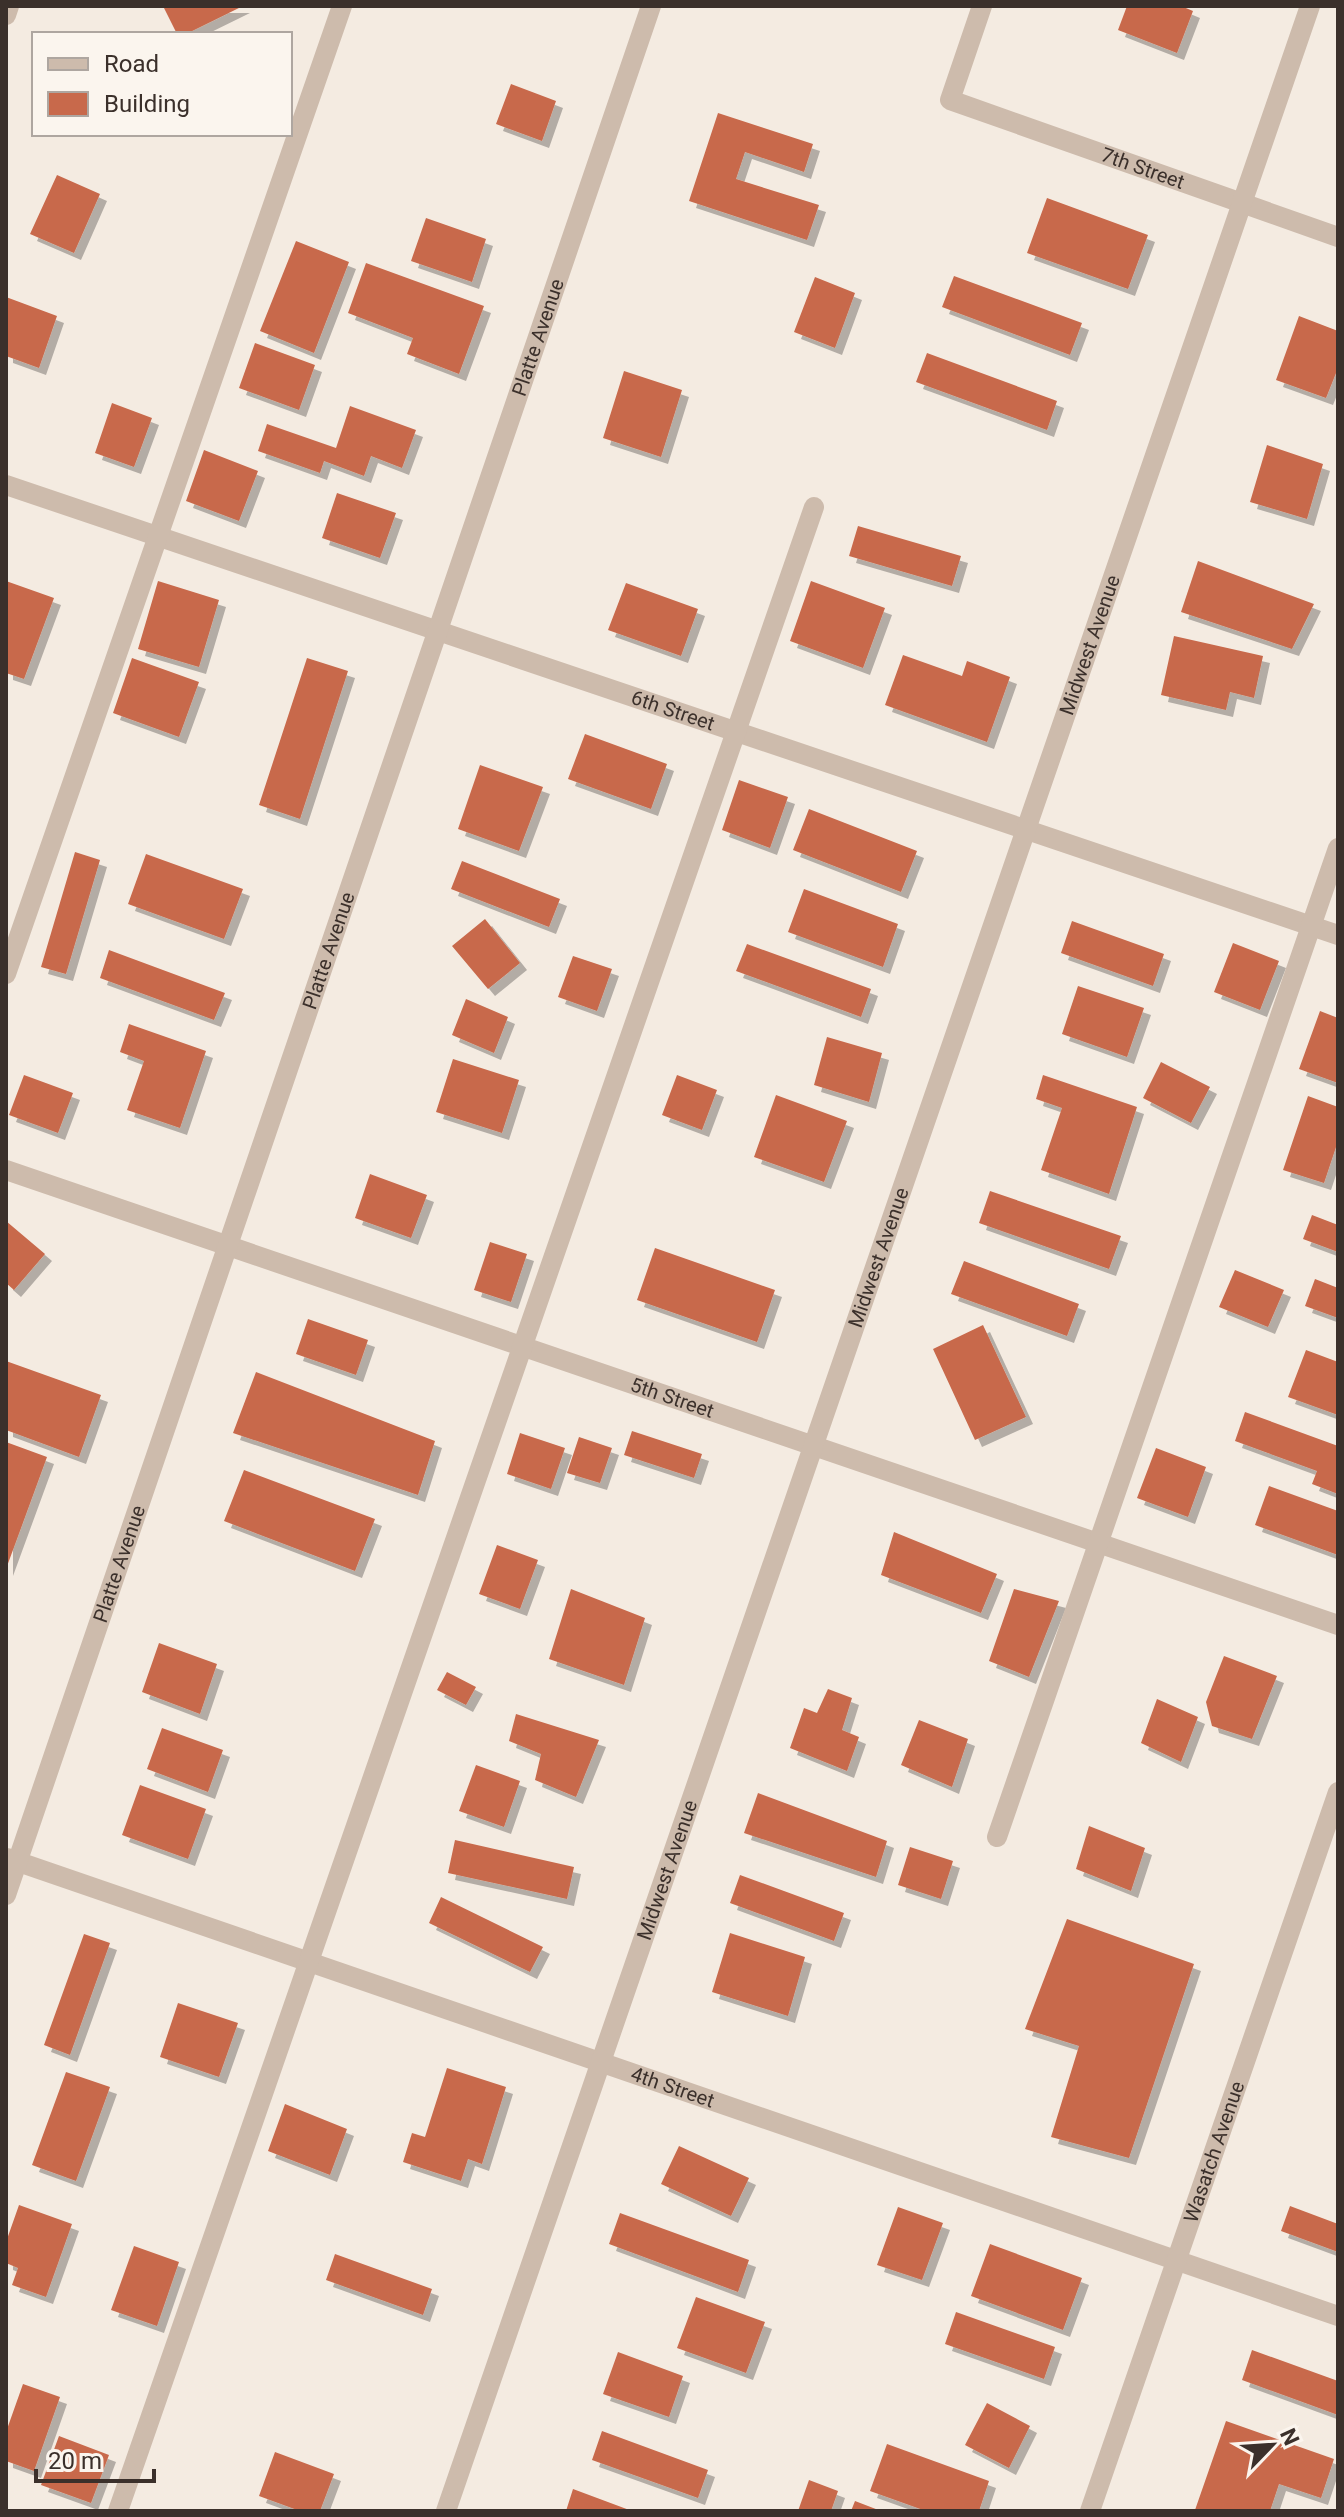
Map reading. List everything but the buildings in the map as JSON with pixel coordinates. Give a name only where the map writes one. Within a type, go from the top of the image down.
[{"type":"street","points":[[6,15],[9,6]]},
{"type":"street","points":[[6,974],[342,6]]},
{"type":"street","name":"Platte Avenue","points":[[6,1895],[12,1859],[228,1245],[651,6]]},
{"type":"street","name":"7th Street","points":[[982,6],[950,100],[1338,237]]},
{"type":"street","name":"Midwest Avenue","points":[[449,2510],[1310,6]]},
{"type":"street","name":"6th Street","points":[[6,485],[1338,935]]},
{"type":"street","points":[[118,2511],[814,507]]},
{"type":"street","points":[[997,1837],[1338,848]]},
{"type":"street","name":"5th Street","points":[[6,1170],[1338,1625]]},
{"type":"street","name":"Wasatch Avenue","points":[[1090,2511],[1338,1792]]},
{"type":"street","name":"4th Street","points":[[12,1859],[1338,2316]]}]
